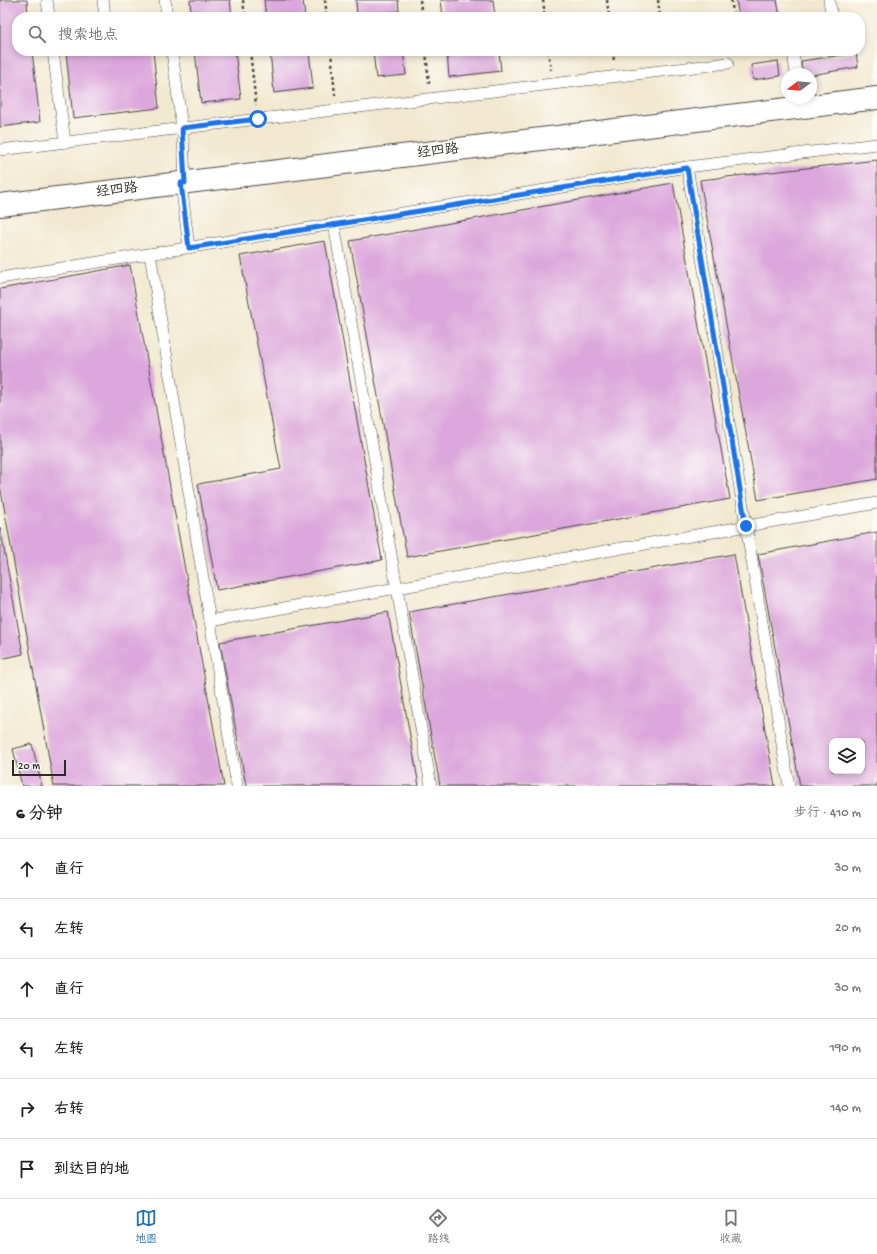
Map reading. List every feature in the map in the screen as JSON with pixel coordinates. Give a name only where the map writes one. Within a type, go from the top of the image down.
[{"type":"street","name":"经四路","points":[[817,102],[877,98]]},
{"type":"street","name":"经四路","points":[[0,206],[791,104]]},
{"type":"lane","points":[[47,0],[48,12]]},
{"type":"lane","points":[[103,0],[104,12]]},
{"type":"lane","points":[[165,0],[166,12]]},
{"type":"lane","points":[[829,0],[831,12]]},
{"type":"lane","points":[[54,56],[65,142]]},
{"type":"lane","points":[[173,56],[182,128],[183,183],[189,248]]},
{"type":"lane","points":[[794,56],[795,68]]},
{"type":"lane","points":[[0,150],[728,63]]},
{"type":"lane","points":[[0,278],[687,168],[877,144]]},
{"type":"lane","points":[[687,168],[789,786]]},
{"type":"lane","points":[[334,224],[431,786]]},
{"type":"lane","points":[[150,254],[237,786]]},
{"type":"lane","points":[[210,621],[877,503]]},
{"type":"path","points":[[243,0],[245,12]]},
{"type":"path","points":[[325,0],[326,12]]},
{"type":"path","points":[[420,0],[421,12]]},
{"type":"path","points":[[543,0],[544,12]]},
{"type":"path","points":[[607,0],[608,12]]},
{"type":"path","points":[[658,0],[659,12]]},
{"type":"path","points":[[732,0],[733,12]]},
{"type":"path","points":[[251,56],[258,119]]},
{"type":"path","points":[[332,56],[337,110]]},
{"type":"path","points":[[426,56],[430,98]]},
{"type":"path","points":[[549,56],[552,84]]},
{"type":"building","points":[[0,0],[27,0],[28,12],[12,12],[12,56],[33,56],[40,122],[0,127]]},
{"type":"building","points":[[190,0],[230,0],[231,12],[191,12]]},
{"type":"building","points":[[264,0],[303,0],[304,12],[265,12]]},
{"type":"building","points":[[356,0],[398,0],[399,11],[357,12]]},
{"type":"building","points":[[441,0],[493,0],[494,12],[442,12]]},
{"type":"building","points":[[736,0],[777,0],[779,12],[738,12]]},
{"type":"building","points":[[66,56],[154,56],[159,108],[73,118]]},
{"type":"building","points":[[196,56],[236,56],[241,99],[201,103]]},
{"type":"building","points":[[270,56],[310,56],[313,88],[274,93]]},
{"type":"building","points":[[374,56],[404,56],[406,75],[376,78]]},
{"type":"building","points":[[447,56],[500,56],[501,71],[449,77]]},
{"type":"building","points":[[835,56],[856,56],[858,67],[817,74],[817,68],[802,68],[801,61]]},
{"type":"building","points":[[778,61],[780,76],[753,80],[751,65]]},
{"type":"building","points":[[877,160],[877,479],[758,500],[700,180]]},
{"type":"building","points":[[673,183],[730,499],[407,557],[350,241]]},
{"type":"building","points":[[325,241],[382,560],[217,590],[198,484],[281,469],[240,256]]},
{"type":"building","points":[[130,265],[224,786],[54,786],[0,485],[0,289]]},
{"type":"building","points":[[0,527],[23,654],[0,659]]},
{"type":"building","points":[[877,532],[877,786],[800,786],[758,554]]},
{"type":"building","points":[[734,554],[775,786],[440,786],[409,612]]},
{"type":"building","points":[[388,612],[419,786],[246,786],[220,642]]},
{"type":"building","points":[[32,744],[42,786],[22,786],[13,749]]},
{"type":"route","points":[[258,119],[182,128],[185,183],[181,183],[189,248],[687,168],[746,526]]}]
